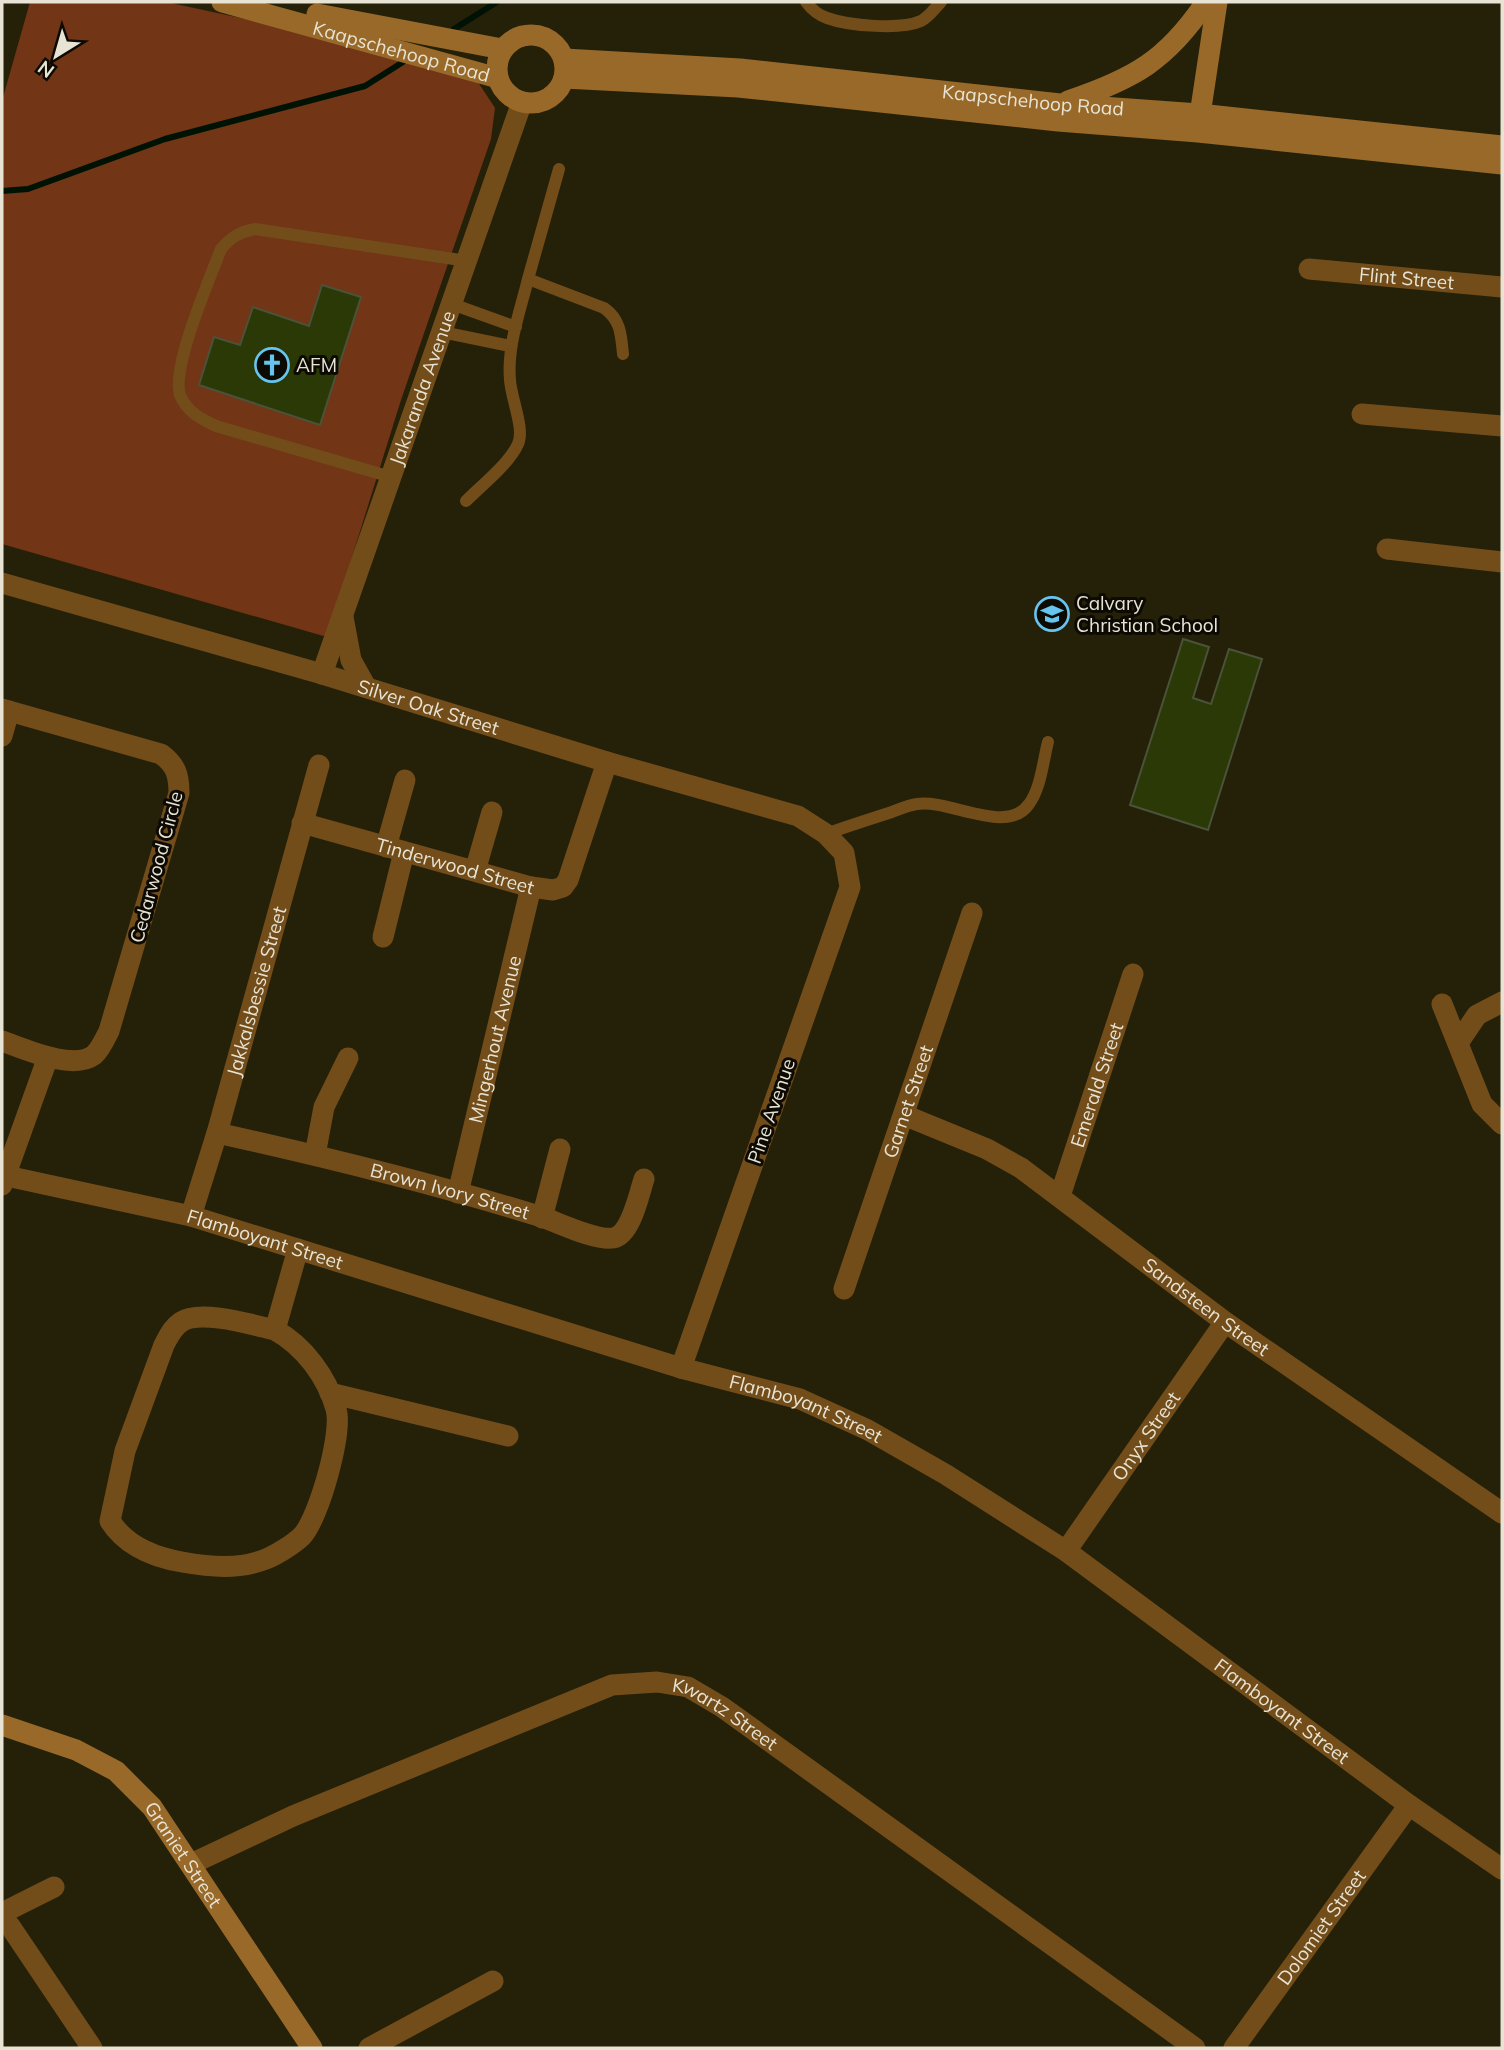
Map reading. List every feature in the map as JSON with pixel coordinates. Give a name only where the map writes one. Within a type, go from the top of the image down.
[{"type":"main road","name":"Kaapschehoop Road","points":[[222,2],[498,78]]},
{"type":"main road","name":"Kaapschehoop Road","points":[[264,2],[502,49]]},
{"type":"main road","points":[[1060,104],[1098,91],[1142,70],[1180,37],[1206,2]]},
{"type":"main road","points":[[1198,123],[1217,2]]},
{"type":"main road","points":[[539,36],[558,49],[564,69],[558,90],[542,102],[522,102],[511,97],[498,78],[496,66],[502,49],[516,38],[539,36]]},
{"type":"main road","name":"Kaapschehoop Road","points":[[564,69],[740,69],[1060,104],[1502,164]]},
{"type":"main road","name":"Kaapschehoop Road","points":[[564,69],[1059,121],[1198,123],[1502,146]]},
{"type":"main road","name":"Graniet Street","points":[[2,1725],[76,1750],[116,1771],[152,1807],[312,2048]]},
{"type":"street","name":"Jakaranda Avenue","points":[[322,674],[522,102]]},
{"type":"street","name":"Flint Street","points":[[1309,269],[1502,287]]},
{"type":"street","points":[[1362,414],[1502,426]]},
{"type":"street","points":[[1387,549],[1502,562]]},
{"type":"street","name":"Silver Oak Street","points":[[2,583],[322,674],[607,762],[799,816],[826,834],[844,853]]},
{"type":"street","points":[[343,615],[351,660],[366,687]]},
{"type":"street","points":[[2,736],[6,710]]},
{"type":"street","name":"Cedarwood Circle","points":[[2,1041],[48,1057],[81,1062],[96,1054],[109,1031],[179,793],[179,776],[173,763],[161,754],[6,710]]},
{"type":"street","name":"Tinderwood Street","points":[[302,823],[531,887],[553,890],[563,887],[568,880],[607,762]]},
{"type":"street","name":"Jakkalsbessie Street","points":[[191,1216],[217,1133],[319,765]]},
{"type":"street","points":[[383,937],[405,780]]},
{"type":"street","points":[[475,870],[492,812]]},
{"type":"street","name":"Pine Avenue","points":[[681,1368],[850,887],[844,853]]},
{"type":"street","name":"Mingerhout Avenue","points":[[458,1193],[531,887]]},
{"type":"street","name":"Garnet Street","points":[[844,1289],[972,913]]},
{"type":"street","name":"Emerald Street","points":[[1060,1196],[1133,974]]},
{"type":"street","points":[[1458,1043],[1477,1015],[1502,1002]]},
{"type":"street","points":[[1442,1004],[1482,1104],[1502,1124]]},
{"type":"street","points":[[3,1178],[48,1057]]},
{"type":"street","points":[[315,1154],[324,1107],[348,1058]]},
{"type":"street","name":"Sandsteen Street","points":[[904,1115],[987,1149],[1021,1167],[1225,1322],[1502,1513]]},
{"type":"street","name":"Brown Ivory Street","points":[[217,1133],[315,1154],[542,1217],[598,1236],[613,1238],[624,1233],[644,1179]]},
{"type":"street","points":[[542,1217],[560,1149]]},
{"type":"street","name":"Flamboyant Street","points":[[3,1178],[191,1216],[681,1368],[800,1399],[868,1430],[945,1474],[1066,1550],[1409,1805],[1502,1869]]},
{"type":"street","points":[[275,1330],[298,1249]]},
{"type":"street","points":[[205,1317],[275,1330],[286,1336],[311,1360],[337,1410],[338,1425],[332,1456],[315,1511],[303,1535],[267,1559],[222,1569],[170,1560],[135,1547],[119,1535],[110,1521],[125,1451],[152,1373],[172,1329],[183,1320],[205,1317]]},
{"type":"street","name":"Onyx Street","points":[[1066,1550],[1225,1322]]},
{"type":"street","points":[[330,1393],[508,1436]]},
{"type":"street","name":"Kwartz Street","points":[[191,1864],[331,1800],[612,1685],[657,1682],[688,1687],[722,1707],[859,1804],[1195,2048]]},
{"type":"street","name":"Dolomiet Street","points":[[1234,2048],[1409,1805]]},
{"type":"street","points":[[2,1913],[54,1887]]},
{"type":"street","points":[[2,1920],[10,1926],[92,2048]]},
{"type":"street","points":[[369,2048],[493,1980]]},
{"type":"lane","points":[[806,2],[814,12],[828,19],[867,25],[907,25],[923,20],[941,2]]},
{"type":"lane","points":[[466,501],[510,457],[520,442],[520,427],[509,379],[510,346],[559,169]]},
{"type":"lane","points":[[391,477],[216,426],[197,417],[180,394],[178,381],[183,356],[221,249],[229,239],[241,232],[255,229],[467,261]]},
{"type":"lane","points":[[528,279],[604,308],[613,314],[620,328],[623,354]]},
{"type":"lane","points":[[452,304],[516,327]]},
{"type":"lane","points":[[442,332],[510,346]]},
{"type":"lane","points":[[826,834],[917,804],[943,804],[992,818],[1020,813],[1030,804],[1048,742]]},
{"type":"shaded area","points":[[30,2],[166,2],[400,52],[476,79],[495,108],[491,139],[401,400],[327,637],[2,544],[2,101]]},
{"type":"building","name":"AFM","points":[[322,285],[361,297],[320,425],[199,385],[214,337],[240,345],[253,307],[309,326]]},
{"type":"building","points":[[1183,639],[1209,647],[1193,698],[1211,704],[1229,649],[1262,659],[1208,830],[1130,805]]},
{"type":"waterway","points":[[454,29],[497,2]]},
{"type":"waterway","points":[[2,191],[28,189],[165,139],[365,86],[403,62]]},
{"type":"place","name":"AFM","points":[[272,365]]},
{"type":"place","name":"Calvary Christian School","points":[[1052,614]]}]
